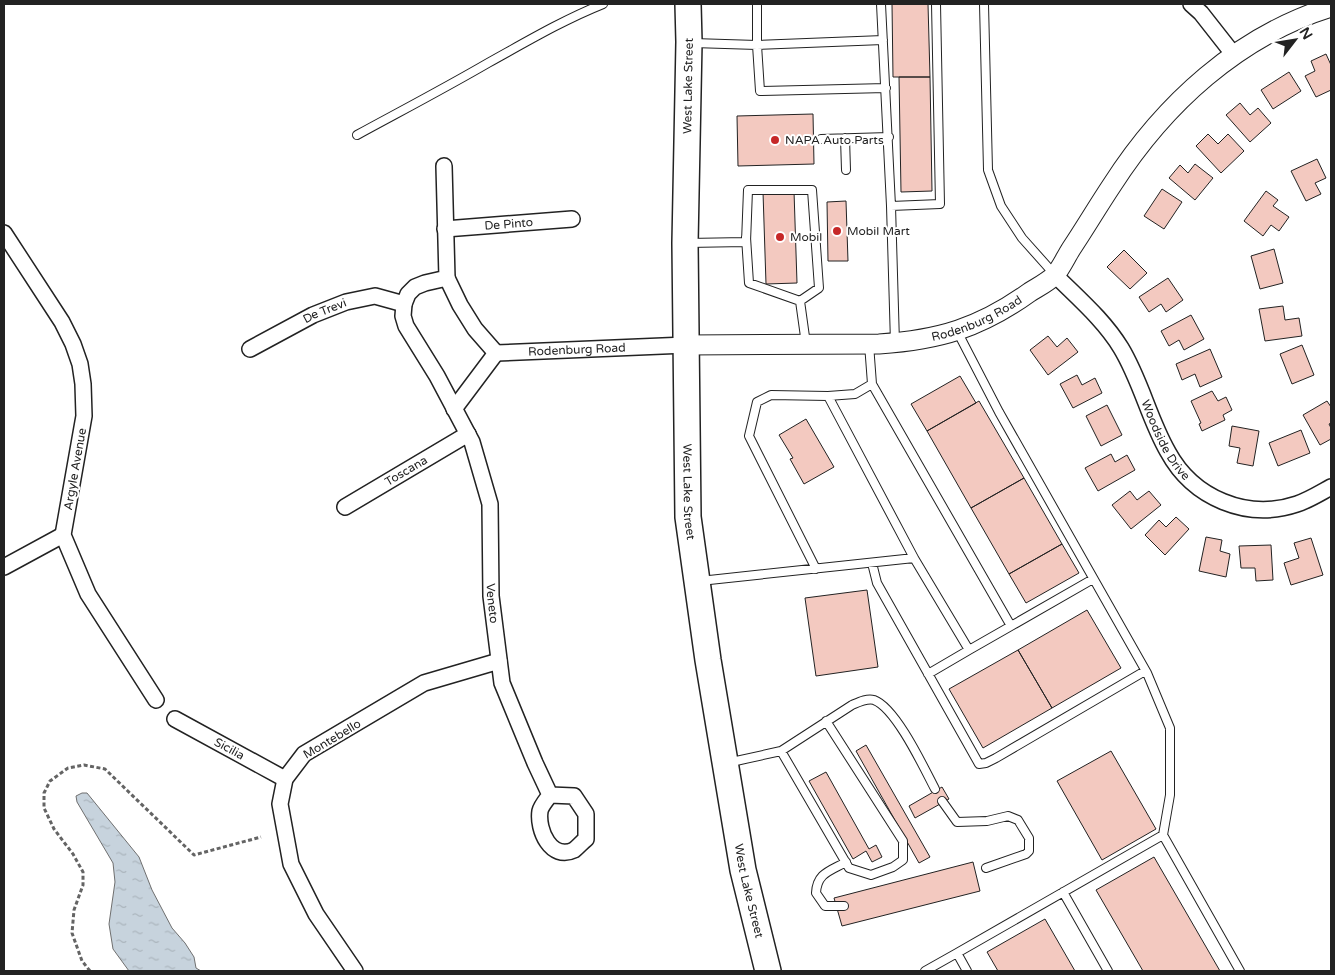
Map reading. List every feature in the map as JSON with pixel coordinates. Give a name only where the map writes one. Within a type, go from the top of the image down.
[{"type":"main road","name":"West Lake Street","points":[[688,4],[685,243],[688,517],[743,870],[768,971]]},
{"type":"street","points":[[1191,4],[1201,12],[1234,55]]},
{"type":"street","name":"Rodenburg Road","points":[[496,353],[686,345],[895,343],[945,336],[974,326],[1003,311],[1055,275],[1112,184],[1149,133],[1184,94],[1258,39],[1331,7]]},
{"type":"street","points":[[444,166],[444,230],[447,278],[460,305],[475,329],[496,353],[454,409]]},
{"type":"street","name":"De Pinto","points":[[444,230],[572,219]]},
{"type":"street","name":"Argyle Avenue","points":[[4,233],[62,322],[80,364],[84,416],[63,535]]},
{"type":"street","name":"Woodside Drive","points":[[1055,275],[1111,334],[1133,370],[1167,451],[1176,466],[1205,493],[1232,506],[1266,510],[1298,504],[1331,487]]},
{"type":"street","points":[[404,304],[408,294],[416,287],[447,278]]},
{"type":"street","name":"De Trevi","points":[[250,349],[313,315],[346,302],[374,296],[404,304]]},
{"type":"street","name":"Veneto","points":[[404,304],[403,316],[406,326],[437,376],[472,442],[490,504],[490,596],[502,683],[535,764],[550,795]]},
{"type":"street","name":"Toscana","points":[[345,507],[468,434]]},
{"type":"street","points":[[4,567],[63,535],[88,594],[156,700]]},
{"type":"street","name":"Montebello","points":[[355,971],[316,914],[291,864],[280,804],[284,779],[304,754],[424,683],[499,661]]},
{"type":"street","name":"Sicilia","points":[[175,719],[284,779]]},
{"type":"lane","points":[[357,135],[519,45],[582,12],[603,4]]},
{"type":"lane","points":[[757,4],[760,91],[886,88]]},
{"type":"lane","points":[[881,4],[889,137],[895,343]]},
{"type":"lane","points":[[891,206],[940,204],[936,4]]},
{"type":"lane","points":[[984,4],[988,170],[1001,206],[1022,238],[1055,275]]},
{"type":"lane","points":[[689,42],[757,45],[883,40]]},
{"type":"lane","points":[[821,139],[889,137]]},
{"type":"lane","points":[[845,138],[846,170]]},
{"type":"lane","points":[[748,190],[812,190],[820,288],[800,301],[749,283],[746,237],[748,190]]},
{"type":"lane","points":[[685,243],[746,242],[746,237]]},
{"type":"lane","points":[[800,301],[806,344]]},
{"type":"lane","points":[[957,331],[999,412],[1145,670],[1170,728],[1170,795],[1163,835],[1240,971]]},
{"type":"lane","points":[[869,344],[872,384],[1011,626]]},
{"type":"lane","points":[[816,569],[749,436],[757,402],[772,395],[828,396],[855,394],[872,384]]},
{"type":"lane","points":[[828,396],[914,558],[969,650]]},
{"type":"lane","points":[[697,582],[914,558]]},
{"type":"lane","points":[[872,563],[877,582],[979,764],[996,758],[1145,670]]},
{"type":"lane","points":[[928,674],[1093,579]]},
{"type":"lane","points":[[725,763],[781,751],[852,705],[865,700],[873,700],[881,704],[891,714],[935,789]]},
{"type":"lane","points":[[781,751],[849,868],[871,875],[892,867],[903,860],[903,841],[826,722]]},
{"type":"lane","points":[[942,801],[957,822],[986,821],[1008,816],[1018,820],[1030,838],[1029,851],[1026,854],[986,868]]},
{"type":"lane","points":[[925,971],[1163,835]]},
{"type":"lane","points":[[844,906],[825,906],[816,894],[816,884],[822,875],[846,862]]},
{"type":"lane","points":[[1063,892],[1108,971]]},
{"type":"lane","points":[[956,953],[967,971]]},
{"type":"path","points":[[90,971],[82,961],[72,933],[74,910],[83,885],[83,872],[73,854],[54,829],[44,808],[44,793],[50,781],[68,768],[84,765],[105,769],[194,855],[261,836]]},
{"type":"water","points":[[87,793],[139,857],[152,890],[172,928],[194,957],[196,968],[201,971],[129,971],[113,949],[109,924],[115,882],[113,863],[77,802],[76,796]]},
{"type":"building","points":[[892,4],[928,4],[930,77],[893,77]]},
{"type":"building","points":[[1326,54],[1331,65],[1331,90],[1316,97],[1305,76],[1315,71],[1311,61]]},
{"type":"building","points":[[1289,72],[1301,91],[1273,109],[1261,90]]},
{"type":"building","points":[[899,77],[930,77],[932,191],[901,192]]},
{"type":"building","points":[[1240,103],[1250,115],[1258,108],[1271,123],[1250,142],[1226,115]]},
{"type":"building","name":"NAPA Auto Parts","points":[[813,114],[814,164],[738,166],[737,116]]},
{"type":"building","points":[[1208,134],[1218,144],[1228,134],[1244,151],[1221,173],[1196,146]]},
{"type":"building","points":[[1317,159],[1326,178],[1315,183],[1321,194],[1306,201],[1291,171]]},
{"type":"building","points":[[1195,164],[1213,178],[1195,200],[1169,178],[1180,165],[1188,173]]},
{"type":"building","points":[[1162,189],[1182,202],[1164,229],[1144,216]]},
{"type":"building","name":"Mobil","points":[[794,191],[797,283],[766,284],[763,192]]},
{"type":"building","points":[[1266,191],[1278,200],[1273,206],[1289,217],[1279,231],[1271,225],[1263,236],[1244,221]]},
{"type":"building","name":"Mobil Mart","points":[[846,201],[848,261],[828,261],[827,202]]},
{"type":"building","points":[[1274,249],[1283,283],[1260,289],[1251,256]]},
{"type":"building","points":[[1124,250],[1147,273],[1130,289],[1107,267]]},
{"type":"building","points":[[1168,278],[1183,300],[1166,312],[1161,304],[1149,312],[1139,297]]},
{"type":"building","points":[[1283,306],[1285,320],[1299,318],[1302,336],[1265,341],[1259,309]]},
{"type":"building","points":[[1191,315],[1204,339],[1184,350],[1179,340],[1169,346],[1161,331]]},
{"type":"building","points":[[1048,336],[1057,347],[1067,338],[1078,352],[1048,375],[1030,350]]},
{"type":"building","points":[[1302,345],[1314,375],[1292,384],[1280,354]]},
{"type":"building","points":[[1210,349],[1222,377],[1200,387],[1195,374],[1182,380],[1176,364]]},
{"type":"building","points":[[1077,375],[1082,385],[1095,378],[1102,393],[1073,408],[1060,384]]},
{"type":"building","points":[[960,376],[976,403],[927,431],[911,404]]},
{"type":"building","points":[[1212,391],[1218,401],[1226,397],[1232,410],[1223,415],[1225,420],[1202,431],[1199,424],[1201,423],[1191,401]]},
{"type":"building","points":[[979,401],[1024,478],[971,508],[927,431]]},
{"type":"building","points":[[1327,401],[1331,407],[1331,423],[1329,424],[1331,439],[1320,445],[1303,415]]},
{"type":"building","points":[[1107,405],[1122,435],[1101,446],[1086,416]]},
{"type":"building","points":[[806,419],[834,467],[804,484],[790,459],[793,458],[779,435]]},
{"type":"building","points":[[1232,426],[1259,431],[1253,466],[1237,463],[1240,448],[1229,446]]},
{"type":"building","points":[[1301,430],[1310,453],[1278,466],[1269,443]]},
{"type":"building","points":[[1111,454],[1115,462],[1127,455],[1135,470],[1098,491],[1085,468]]},
{"type":"building","points":[[1024,478],[1062,544],[1009,574],[971,508]]},
{"type":"building","points":[[1130,491],[1137,500],[1149,491],[1161,505],[1131,529],[1112,505]]},
{"type":"building","points":[[1176,517],[1189,529],[1165,555],[1145,535],[1159,520],[1166,527]]},
{"type":"building","points":[[1206,537],[1222,540],[1220,551],[1230,554],[1226,577],[1199,571]]},
{"type":"building","points":[[1311,538],[1323,575],[1291,585],[1284,563],[1299,558],[1294,543]]},
{"type":"building","points":[[1062,544],[1079,573],[1026,603],[1009,574]]},
{"type":"building","points":[[1271,545],[1273,580],[1256,581],[1255,568],[1241,568],[1239,546]]},
{"type":"building","points":[[867,590],[878,667],[816,676],[805,598]]},
{"type":"building","points":[[1087,610],[1121,668],[1052,708],[1018,650]]},
{"type":"building","points":[[1018,650],[1052,708],[983,748],[949,689]]},
{"type":"building","points":[[866,745],[930,857],[919,863],[856,751]]},
{"type":"building","points":[[1111,751],[1156,829],[1102,860],[1057,781]]},
{"type":"building","points":[[826,772],[869,849],[876,845],[882,857],[872,862],[866,851],[853,859],[809,781]]},
{"type":"building","points":[[942,787],[949,799],[915,818],[909,806]]},
{"type":"building","points":[[1154,857],[1220,971],[1143,971],[1096,890]]},
{"type":"building","points":[[973,862],[980,891],[842,926],[834,898]]},
{"type":"building","points":[[1045,919],[1075,971],[998,971],[987,952]]},
{"type":"place","name":"NAPA Auto Parts","points":[[775,140]]},
{"type":"place","name":"Mobil Mart","points":[[837,231]]},
{"type":"place","name":"Mobil","points":[[780,237]]}]
